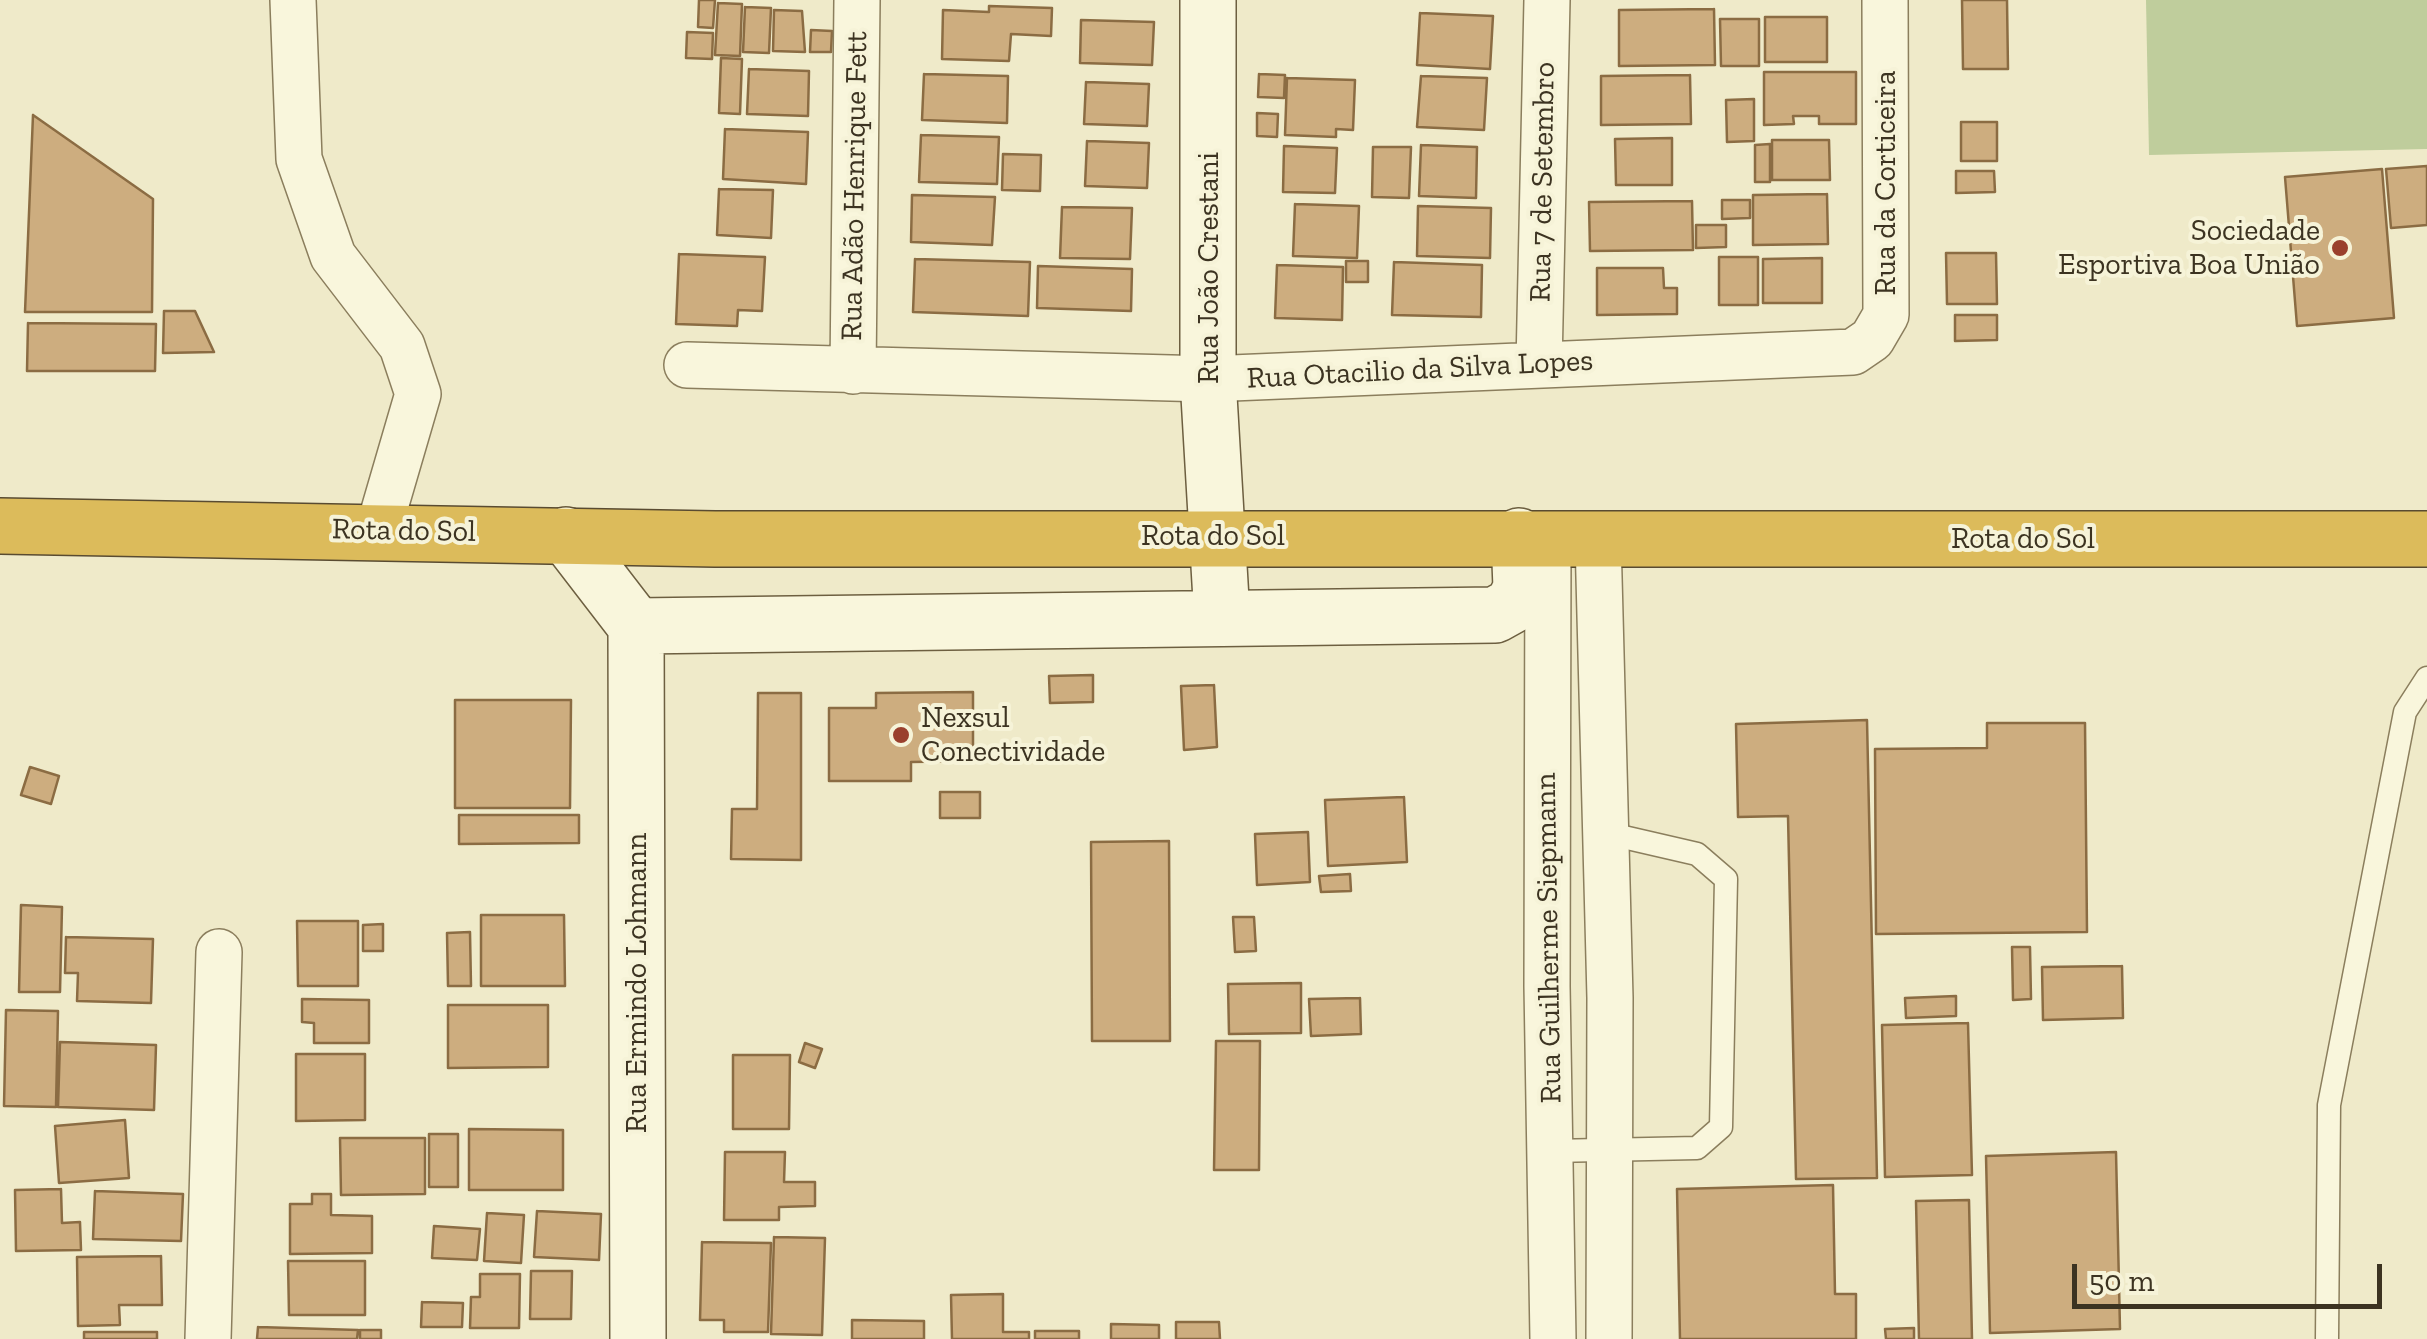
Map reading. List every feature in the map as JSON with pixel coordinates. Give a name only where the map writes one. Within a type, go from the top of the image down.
[{"type":"highway","name":"Rota do Sol","points":[[0,526],[566,535],[2427,539]]},
{"type":"street","points":[[293,0],[298,159],[333,256],[402,346],[418,394],[378,530]]},
{"type":"street","name":"Rua Adão Henrique Fett","points":[[853,371],[857,0]]},
{"type":"street","name":"Rua João Crestani","points":[[1208,0],[1208,379],[1222,617]]},
{"type":"street","name":"Rua 7 de Setembro","points":[[1539,365],[1547,0]]},
{"type":"street","name":"Rua da Corticeira","points":[[1854,352],[1872,340],[1886,315],[1885,0]]},
{"type":"street","name":"Rua Otacilio da Silva Lopes","points":[[687,364],[1208,379],[1854,352]]},
{"type":"street","points":[[566,535],[636,626],[1494,615],[1530,604],[1600,604]]},
{"type":"street","points":[[1530,604],[1522,588],[1555,537]]},
{"type":"street","name":"Rua Guilherme Siepmann","points":[[1555,537],[1600,604],[1606,833],[1609,1339]]},
{"type":"street","name":"Rua Guilherme Siepmann","points":[[1530,604],[1552,1151],[1553,1339]]},
{"type":"street","name":"Rua Ermindo Lohmann","points":[[636,626],[638,1339]]},
{"type":"street","points":[[208,1339],[220,952]]},
{"type":"lane","points":[[2327,1339],[2329,1105],[2405,712],[2427,678]]},
{"type":"lane","points":[[1552,1151],[1697,1148],[1722,1127],[1726,879],[1697,854],[1606,833]]},
{"type":"green space","points":[[2146,0],[2427,0],[2427,149],[2149,155]]},
{"type":"building","points":[[699,0],[715,0],[713,28],[698,27]]},
{"type":"building","points":[[1962,0],[2007,0],[2008,69],[1963,69]]},
{"type":"building","points":[[718,3],[742,4],[740,56],[715,55]]},
{"type":"building","points":[[989,6],[1052,8],[1051,36],[1011,34],[1009,61],[942,59],[943,10],[989,12]]},
{"type":"building","points":[[745,7],[771,8],[769,53],[743,52]]},
{"type":"building","points":[[1714,9],[1715,65],[1619,66],[1619,10]]},
{"type":"building","points":[[774,10],[802,11],[805,52],[773,51]]},
{"type":"building","points":[[1420,13],[1493,16],[1490,69],[1417,65]]},
{"type":"building","points":[[1765,17],[1827,17],[1827,62],[1765,62]]},
{"type":"building","points":[[1720,19],[1759,19],[1759,66],[1721,66]]},
{"type":"building","points":[[1081,20],[1154,22],[1152,65],[1080,63]]},
{"type":"building","points":[[811,30],[832,31],[831,52],[810,52]]},
{"type":"building","points":[[687,32],[713,33],[712,59],[686,58]]},
{"type":"building","points":[[721,58],[742,59],[740,114],[719,113]]},
{"type":"building","points":[[749,69],[809,71],[808,116],[747,114]]},
{"type":"building","points":[[1764,72],[1856,72],[1856,124],[1819,124],[1819,116],[1793,116],[1794,124],[1764,125]]},
{"type":"building","points":[[924,74],[1008,76],[1007,123],[922,120]]},
{"type":"building","points":[[1259,74],[1285,75],[1284,98],[1258,97]]},
{"type":"building","points":[[1690,75],[1691,124],[1601,125],[1601,76]]},
{"type":"building","points":[[1421,76],[1487,78],[1484,130],[1417,127]]},
{"type":"building","points":[[1287,78],[1355,80],[1353,130],[1336,129],[1336,137],[1285,135]]},
{"type":"building","points":[[1086,82],[1149,84],[1147,126],[1084,124]]},
{"type":"building","points":[[1754,99],[1754,141],[1727,142],[1726,100]]},
{"type":"building","points":[[1257,113],[1278,114],[1277,137],[1257,136]]},
{"type":"building","points":[[33,115],[153,199],[152,312],[25,312]]},
{"type":"building","points":[[1961,122],[1997,122],[1997,161],[1961,161]]},
{"type":"building","points":[[725,129],[808,132],[806,184],[723,179]]},
{"type":"building","points":[[921,135],[999,137],[997,184],[919,182]]},
{"type":"building","points":[[1672,138],[1672,185],[1616,185],[1615,139]]},
{"type":"building","points":[[1772,140],[1829,140],[1830,180],[1772,180]]},
{"type":"building","points":[[1087,141],[1149,143],[1147,188],[1085,186]]},
{"type":"building","points":[[1770,144],[1770,182],[1755,182],[1755,145]]},
{"type":"building","points":[[1421,145],[1477,147],[1476,198],[1419,196]]},
{"type":"building","points":[[1284,146],[1337,148],[1335,193],[1283,192]]},
{"type":"building","points":[[1373,147],[1411,147],[1409,198],[1372,197]]},
{"type":"building","points":[[1003,154],[1041,155],[1040,191],[1002,190]]},
{"type":"building","points":[[2427,166],[2427,225],[2391,228],[2386,169]]},
{"type":"building","name":"Sociedade Esportiva Boa União","points":[[2382,169],[2394,318],[2297,326],[2285,177]]},
{"type":"building","points":[[1956,171],[1994,171],[1995,192],[1956,193]]},
{"type":"building","points":[[719,189],[773,190],[771,238],[717,235]]},
{"type":"building","points":[[1827,194],[1828,244],[1753,245],[1753,195]]},
{"type":"building","points":[[912,195],[995,197],[992,245],[911,242]]},
{"type":"building","points":[[1722,200],[1750,200],[1750,218],[1722,219]]},
{"type":"building","points":[[1692,201],[1693,250],[1590,251],[1589,202]]},
{"type":"building","points":[[1295,204],[1359,206],[1357,258],[1293,256]]},
{"type":"building","points":[[1418,206],[1491,208],[1490,258],[1417,256]]},
{"type":"building","points":[[1062,207],[1132,208],[1130,259],[1060,258]]},
{"type":"building","points":[[1696,225],[1726,225],[1726,247],[1696,248]]},
{"type":"building","points":[[1946,253],[1996,253],[1997,304],[1947,304]]},
{"type":"building","points":[[679,254],[765,257],[762,311],[738,310],[737,326],[676,324]]},
{"type":"building","points":[[1719,257],[1758,257],[1758,305],[1719,305]]},
{"type":"building","points":[[1822,258],[1822,303],[1763,303],[1763,259]]},
{"type":"building","points":[[915,259],[1030,262],[1028,316],[913,312]]},
{"type":"building","points":[[1346,261],[1368,261],[1368,282],[1346,282]]},
{"type":"building","points":[[1394,262],[1482,265],[1481,317],[1392,315]]},
{"type":"building","points":[[1277,265],[1343,267],[1342,320],[1275,318]]},
{"type":"building","points":[[1038,266],[1132,269],[1131,311],[1037,308]]},
{"type":"building","points":[[1597,268],[1663,268],[1664,288],[1677,288],[1677,314],[1597,315]]},
{"type":"building","points":[[164,311],[195,311],[214,352],[163,353]]},
{"type":"building","points":[[1955,315],[1997,315],[1997,340],[1955,341]]},
{"type":"building","points":[[28,323],[156,324],[155,371],[27,371]]},
{"type":"building","points":[[1093,675],[1093,702],[1050,703],[1049,676]]},
{"type":"building","points":[[1214,685],[1217,747],[1184,750],[1181,686]]},
{"type":"building","name":"Nexsul Conectividade","points":[[973,692],[973,761],[911,762],[911,781],[829,781],[829,708],[876,708],[876,693]]},
{"type":"building","points":[[758,693],[801,693],[801,860],[731,859],[732,809],[757,809]]},
{"type":"building","points":[[455,700],[571,700],[570,808],[455,808]]},
{"type":"building","points":[[1867,720],[1877,1178],[1796,1179],[1788,816],[1738,817],[1736,724]]},
{"type":"building","points":[[1987,723],[2085,723],[2087,932],[1876,934],[1875,749],[1987,748]]},
{"type":"building","points":[[30,767],[59,776],[51,804],[21,795]]},
{"type":"building","points":[[940,792],[980,792],[980,818],[940,818]]},
{"type":"building","points":[[1404,797],[1407,862],[1328,866],[1325,800]]},
{"type":"building","points":[[459,815],[579,815],[579,843],[459,844]]},
{"type":"building","points":[[1308,832],[1310,882],[1257,885],[1255,834]]},
{"type":"building","points":[[1169,841],[1170,1041],[1092,1041],[1091,842]]},
{"type":"building","points":[[1350,874],[1351,891],[1321,892],[1319,876]]},
{"type":"building","points":[[21,905],[62,907],[60,992],[19,992]]},
{"type":"building","points":[[481,915],[564,915],[565,986],[481,986]]},
{"type":"building","points":[[1233,917],[1254,917],[1256,951],[1235,952]]},
{"type":"building","points":[[297,921],[358,921],[358,986],[298,986]]},
{"type":"building","points":[[383,924],[383,951],[363,951],[363,925]]},
{"type":"building","points":[[470,932],[471,986],[448,986],[447,933]]},
{"type":"building","points":[[66,937],[153,939],[151,1003],[77,1001],[78,973],[65,973]]},
{"type":"building","points":[[2012,947],[2030,947],[2031,999],[2013,1000]]},
{"type":"building","points":[[2122,966],[2123,1018],[2043,1020],[2042,967]]},
{"type":"building","points":[[1301,983],[1301,1033],[1229,1034],[1228,984]]},
{"type":"building","points":[[1956,996],[1956,1016],[1906,1018],[1905,998]]},
{"type":"building","points":[[1360,998],[1361,1034],[1311,1036],[1309,999]]},
{"type":"building","points":[[302,999],[369,1000],[369,1043],[314,1043],[314,1023],[302,1022]]},
{"type":"building","points":[[448,1005],[548,1005],[548,1067],[448,1068]]},
{"type":"building","points":[[6,1010],[58,1011],[56,1107],[4,1106]]},
{"type":"building","points":[[1968,1023],[1972,1175],[1885,1177],[1882,1025]]},
{"type":"building","points":[[1216,1041],[1260,1041],[1259,1170],[1214,1170]]},
{"type":"building","points":[[60,1042],[156,1045],[154,1110],[58,1107]]},
{"type":"building","points":[[805,1043],[822,1049],[815,1068],[799,1062]]},
{"type":"building","points":[[296,1054],[365,1054],[365,1120],[296,1121]]},
{"type":"building","points":[[733,1055],[790,1055],[789,1129],[733,1129]]},
{"type":"building","points":[[125,1120],[129,1178],[59,1183],[55,1126]]},
{"type":"building","points":[[469,1129],[563,1130],[563,1190],[469,1190]]},
{"type":"building","points":[[429,1134],[458,1134],[458,1187],[429,1187]]},
{"type":"building","points":[[340,1138],[425,1138],[425,1194],[341,1195]]},
{"type":"building","points":[[725,1152],[785,1152],[784,1182],[815,1182],[815,1206],[779,1207],[779,1220],[724,1220]]},
{"type":"building","points":[[2116,1152],[2120,1329],[1990,1333],[1986,1156]]},
{"type":"building","points":[[1833,1185],[1835,1294],[1856,1294],[1856,1339],[1680,1339],[1677,1189]]},
{"type":"building","points":[[61,1189],[62,1223],[80,1222],[81,1250],[16,1251],[15,1190]]},
{"type":"building","points":[[95,1191],[183,1194],[181,1241],[93,1239]]},
{"type":"building","points":[[312,1194],[331,1194],[331,1215],[372,1216],[372,1253],[290,1254],[290,1204],[312,1204]]},
{"type":"building","points":[[1969,1200],[1972,1339],[1919,1339],[1916,1201]]},
{"type":"building","points":[[537,1211],[601,1214],[599,1260],[534,1257]]},
{"type":"building","points":[[487,1213],[524,1215],[521,1263],[484,1261]]},
{"type":"building","points":[[434,1226],[480,1229],[477,1260],[432,1258]]},
{"type":"building","points":[[774,1237],[825,1238],[822,1335],[771,1334]]},
{"type":"building","points":[[702,1242],[771,1243],[768,1332],[724,1332],[724,1320],[700,1320]]},
{"type":"building","points":[[161,1256],[162,1305],[119,1305],[120,1325],[78,1326],[77,1257]]},
{"type":"building","points":[[288,1261],[365,1261],[365,1315],[289,1315]]},
{"type":"building","points":[[531,1271],[572,1271],[571,1319],[530,1319]]},
{"type":"building","points":[[480,1274],[520,1274],[519,1328],[470,1328],[471,1297],[480,1297]]},
{"type":"building","points":[[1003,1294],[1003,1332],[1029,1332],[1029,1339],[952,1339],[951,1295]]},
{"type":"building","points":[[422,1302],[463,1303],[462,1327],[421,1327]]},
{"type":"building","points":[[852,1320],[924,1321],[924,1339],[852,1339]]},
{"type":"building","points":[[1176,1322],[1219,1322],[1220,1339],[1176,1339]]},
{"type":"building","points":[[1111,1324],[1159,1325],[1159,1339],[1111,1339]]},
{"type":"building","points":[[258,1327],[358,1330],[357,1339],[257,1339]]},
{"type":"building","points":[[1914,1328],[1914,1339],[1886,1339],[1885,1329]]},
{"type":"building","points":[[360,1330],[381,1330],[381,1339],[360,1339]]},
{"type":"building","points":[[1035,1331],[1079,1331],[1079,1339],[1035,1339]]},
{"type":"building","points":[[84,1332],[157,1332],[157,1339],[84,1339]]},
{"type":"place","name":"Sociedade Esportiva Boa União","points":[[2340,248]]},
{"type":"place","name":"Nexsul Conectividade","points":[[901,735]]}]
